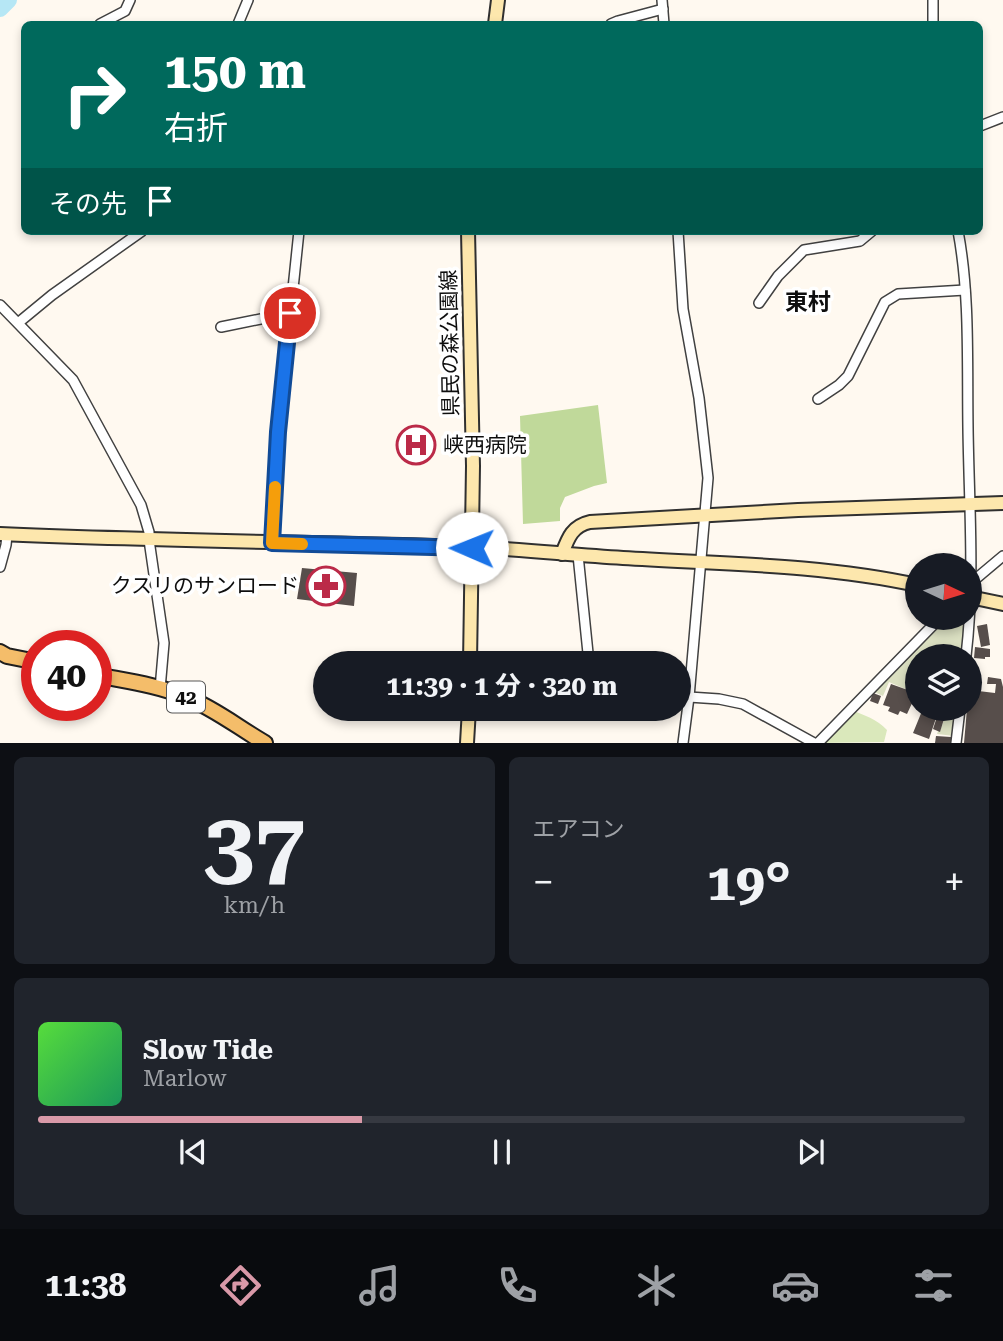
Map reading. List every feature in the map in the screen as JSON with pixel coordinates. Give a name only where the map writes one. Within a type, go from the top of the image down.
[{"type":"main road","points":[[0,652],[21,659]]},
{"type":"main road","name":"42","points":[[112,678],[185,696],[265,743]]},
{"type":"street","points":[[106,21],[125,11],[130,0]]},
{"type":"street","points":[[239,21],[248,0]]},
{"type":"street","points":[[491,0],[494,21]]},
{"type":"street","points":[[494,21],[498,0]]},
{"type":"street","points":[[933,0],[933,21]]},
{"type":"street","points":[[618,21],[663,5]]},
{"type":"street","points":[[983,125],[1003,117]]},
{"type":"street","points":[[18,323],[52,295],[136,235]]},
{"type":"street","points":[[272,543],[278,432],[299,235]]},
{"type":"street","name":"県民の森公園線","points":[[468,235],[473,466],[470,651]]},
{"type":"street","points":[[678,235],[683,309],[699,398],[708,470],[691,674]]},
{"type":"street","points":[[759,303],[778,276],[804,250],[860,241],[867,235]]},
{"type":"street","points":[[959,235],[965,290],[971,553]]},
{"type":"street","points":[[818,398],[848,376],[885,302],[898,295],[965,290]]},
{"type":"street","points":[[0,305],[73,380],[141,505],[149,532],[164,643],[160,689]]},
{"type":"street","points":[[221,327],[290,313]]},
{"type":"street","points":[[562,554],[569,536],[581,524],[706,514],[1003,503]]},
{"type":"street","points":[[0,567],[6,545],[3,535],[472,548],[789,567],[836,571],[905,583]]},
{"type":"street","points":[[578,555],[588,651]]},
{"type":"street","points":[[982,574],[1003,556]]},
{"type":"street","points":[[982,599],[1003,604]]},
{"type":"street","points":[[691,696],[743,704],[816,743],[928,630]]},
{"type":"street","points":[[467,743],[468,721]]},
{"type":"street","points":[[683,743],[686,721]]},
{"type":"street","points":[[956,743],[959,721]]},
{"type":"green space","points":[[598,405],[607,483],[565,497],[560,508],[560,521],[523,524],[520,416]]},
{"type":"green space","points":[[930,630],[965,630],[964,644],[917,644]]},
{"type":"green space","points":[[905,657],[905,689],[889,682],[883,696],[872,691]]},
{"type":"green space","points":[[851,710],[883,726],[887,730],[884,742],[821,743]]},
{"type":"green space","points":[[944,721],[956,721],[954,736],[937,734]]},
{"type":"building","points":[[302,568],[357,573],[354,606],[297,599]]},
{"type":"building","points":[[987,624],[990,645],[982,647],[978,630],[982,630],[982,625]]},
{"type":"building","points":[[982,648],[990,649],[990,657],[982,659]]},
{"type":"building","points":[[988,677],[1001,679],[1003,743],[964,743],[966,721],[982,721],[982,691],[995,693],[996,684],[987,684]]},
{"type":"building","points":[[891,684],[905,689],[905,713],[900,711],[898,715],[888,711],[890,707],[883,705]]},
{"type":"building","points":[[873,693],[881,696],[878,704],[870,701]]},
{"type":"building","points":[[918,721],[935,721],[929,739],[913,733]]},
{"type":"building","points":[[936,721],[943,721],[940,732],[933,729]]},
{"type":"building","points":[[936,736],[951,737],[951,743],[935,743]]},
{"type":"waterway","points":[[0,9],[9,0]]},
{"type":"slow traffic","points":[[275,487],[272,543],[302,544]]},
{"type":"place","name":"峡西病院","points":[[416,445]]},
{"type":"place","name":"クスリのサンロード","points":[[326,586]]},
{"type":"district","name":"東村","points":[[808,302]]},
{"type":"route","points":[[290,313],[278,432],[272,543],[472,548]]}]
